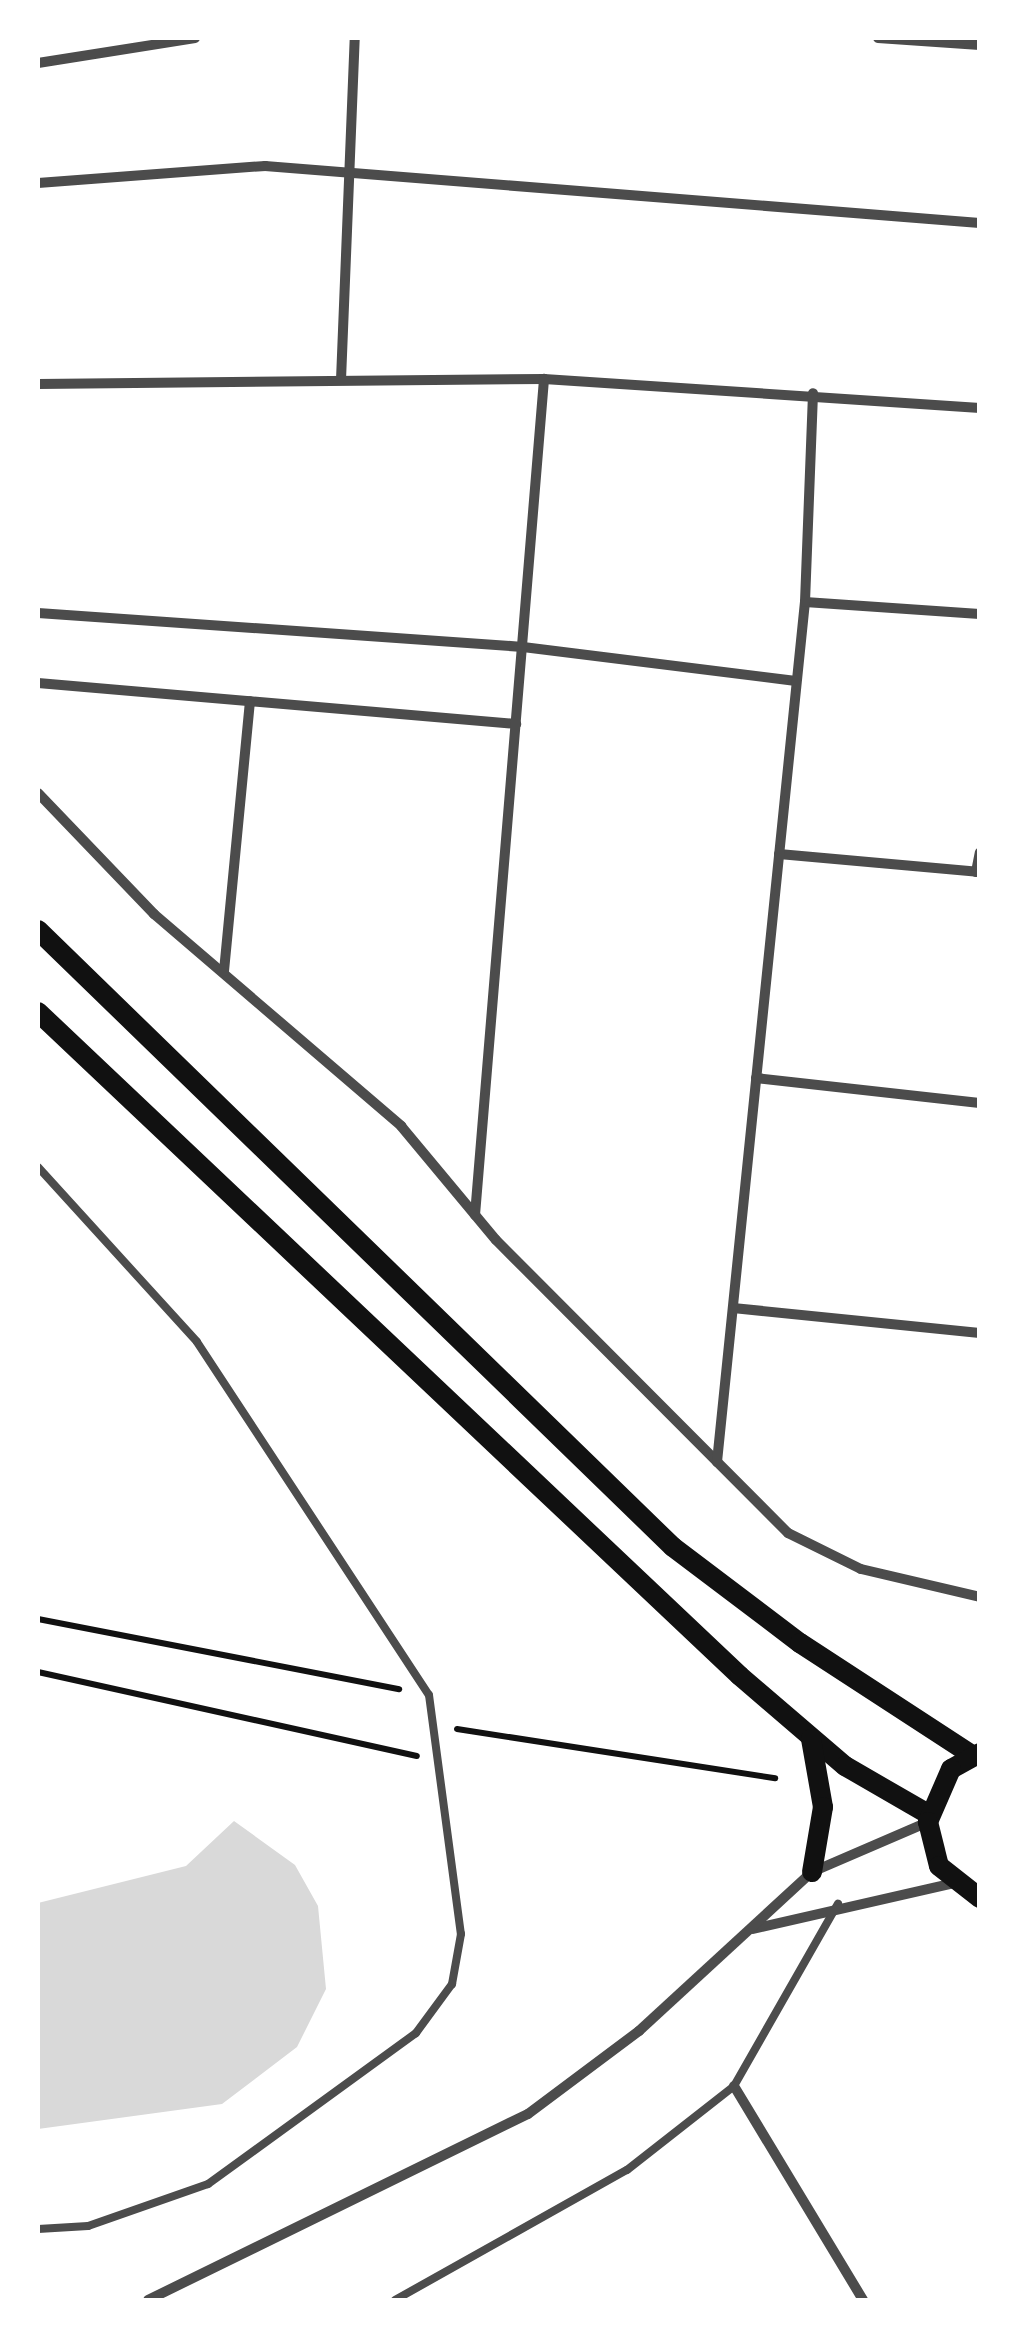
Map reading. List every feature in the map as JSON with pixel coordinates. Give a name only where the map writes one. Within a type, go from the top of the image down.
[{"type":"main road","points":[[38,930],[673,1547],[800,1644],[976,1754],[952,1769],[928,1818]]},
{"type":"main road","points":[[38,1012],[811,1740],[928,1818],[954,1883],[980,1898]]},
{"type":"main road","points":[[811,1740],[824,1807],[812,1872]]},
{"type":"street","points":[[38,64],[196,38]]},
{"type":"street","points":[[341,380],[355,38]]},
{"type":"street","points":[[878,38],[980,45]]},
{"type":"street","points":[[38,182],[265,166],[980,223]]},
{"type":"street","points":[[476,1216],[544,380]]},
{"type":"street","points":[[38,384],[544,380],[812,392],[980,408]]},
{"type":"street","points":[[717,1462],[805,602],[812,392]]},
{"type":"street","points":[[805,602],[980,614]]},
{"type":"street","points":[[38,612],[522,647],[796,681]]},
{"type":"street","points":[[38,683],[516,724]]},
{"type":"street","points":[[224,970],[250,701]]},
{"type":"street","points":[[38,793],[224,970],[400,1126],[476,1216],[788,1533],[862,1569],[980,1598]]},
{"type":"street","points":[[779,854],[978,872],[980,852]]},
{"type":"street","points":[[756,1078],[980,1103]]},
{"type":"street","points":[[733,1308],[980,1332]]},
{"type":"street","points":[[148,2300],[528,2114],[752,1929],[812,1872],[928,1818]]},
{"type":"street","points":[[752,1929],[838,1904],[954,1883]]},
{"type":"street","points":[[734,2086],[863,2300]]},
{"type":"lane","points":[[38,1167],[197,1342],[429,1695],[442,1761],[460,1934],[459,1962],[437,2010],[208,2184],[88,2226],[38,2229]]},
{"type":"lane","points":[[395,2300],[627,2170],[734,2086],[838,1904]]},
{"type":"path","points":[[38,1619],[429,1695]]},
{"type":"path","points":[[38,1672],[442,1761]]},
{"type":"path","points":[[436,1728],[504,1731],[775,1778]]},
{"type":"shaded area","points":[[234,1821],[295,1865],[318,1906],[326,1989],[297,2047],[222,2104],[38,2129],[38,1903],[186,1866]]}]
